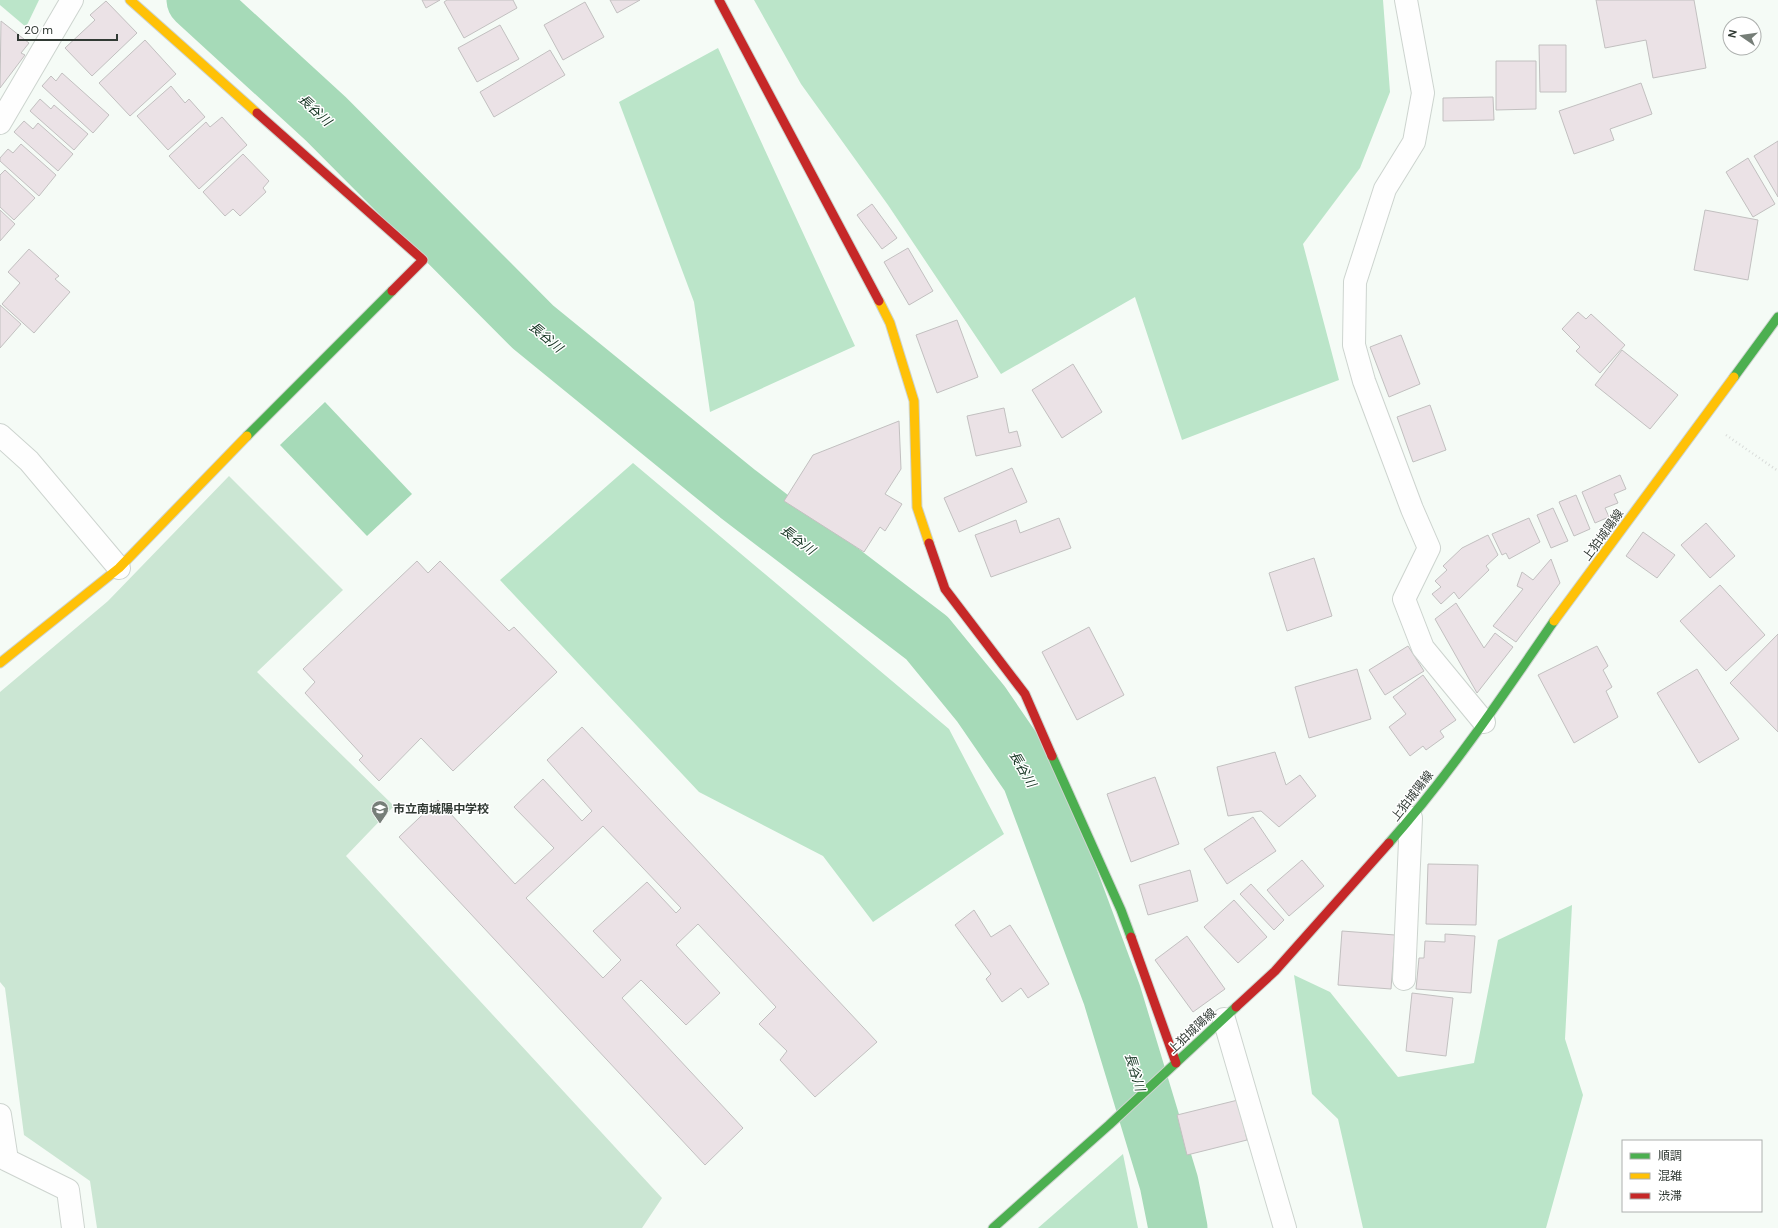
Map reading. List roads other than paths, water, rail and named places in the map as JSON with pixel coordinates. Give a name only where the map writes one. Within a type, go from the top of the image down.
[{"type":"street","points":[[0,123],[72,0]]},
{"type":"street","points":[[0,663],[119,568],[353,328],[423,260],[130,0]]},
{"type":"street","points":[[719,0],[832,210],[890,323],[914,401],[917,507],[945,589],[1025,694],[1121,910],[1176,1064]]},
{"type":"street","points":[[1406,0],[1423,93],[1414,142],[1386,188],[1355,282],[1354,345],[1364,381],[1412,509],[1429,548],[1404,599],[1423,648],[1484,722]]},
{"type":"street","name":"上狛城陽線","points":[[994,1228],[1159,1080],[1275,971],[1411,818],[1484,722],[1567,603],[1778,317]]},
{"type":"street","points":[[0,435],[29,461],[119,568]]},
{"type":"street","points":[[1404,980],[1411,818]]},
{"type":"street","points":[[1224,1019],[1285,1228]]},
{"type":"street","points":[[0,1114],[7,1160],[68,1190],[73,1228]]},
{"type":"waterway","name":"長谷川","points":[[196,0],[326,119],[533,327],[738,494],[927,638],[981,704],[1031,777],[1112,995],[1169,1183],[1178,1228]]},
{"type":"place","name":"市立南城陽中学校","points":[[380,824]]}]
